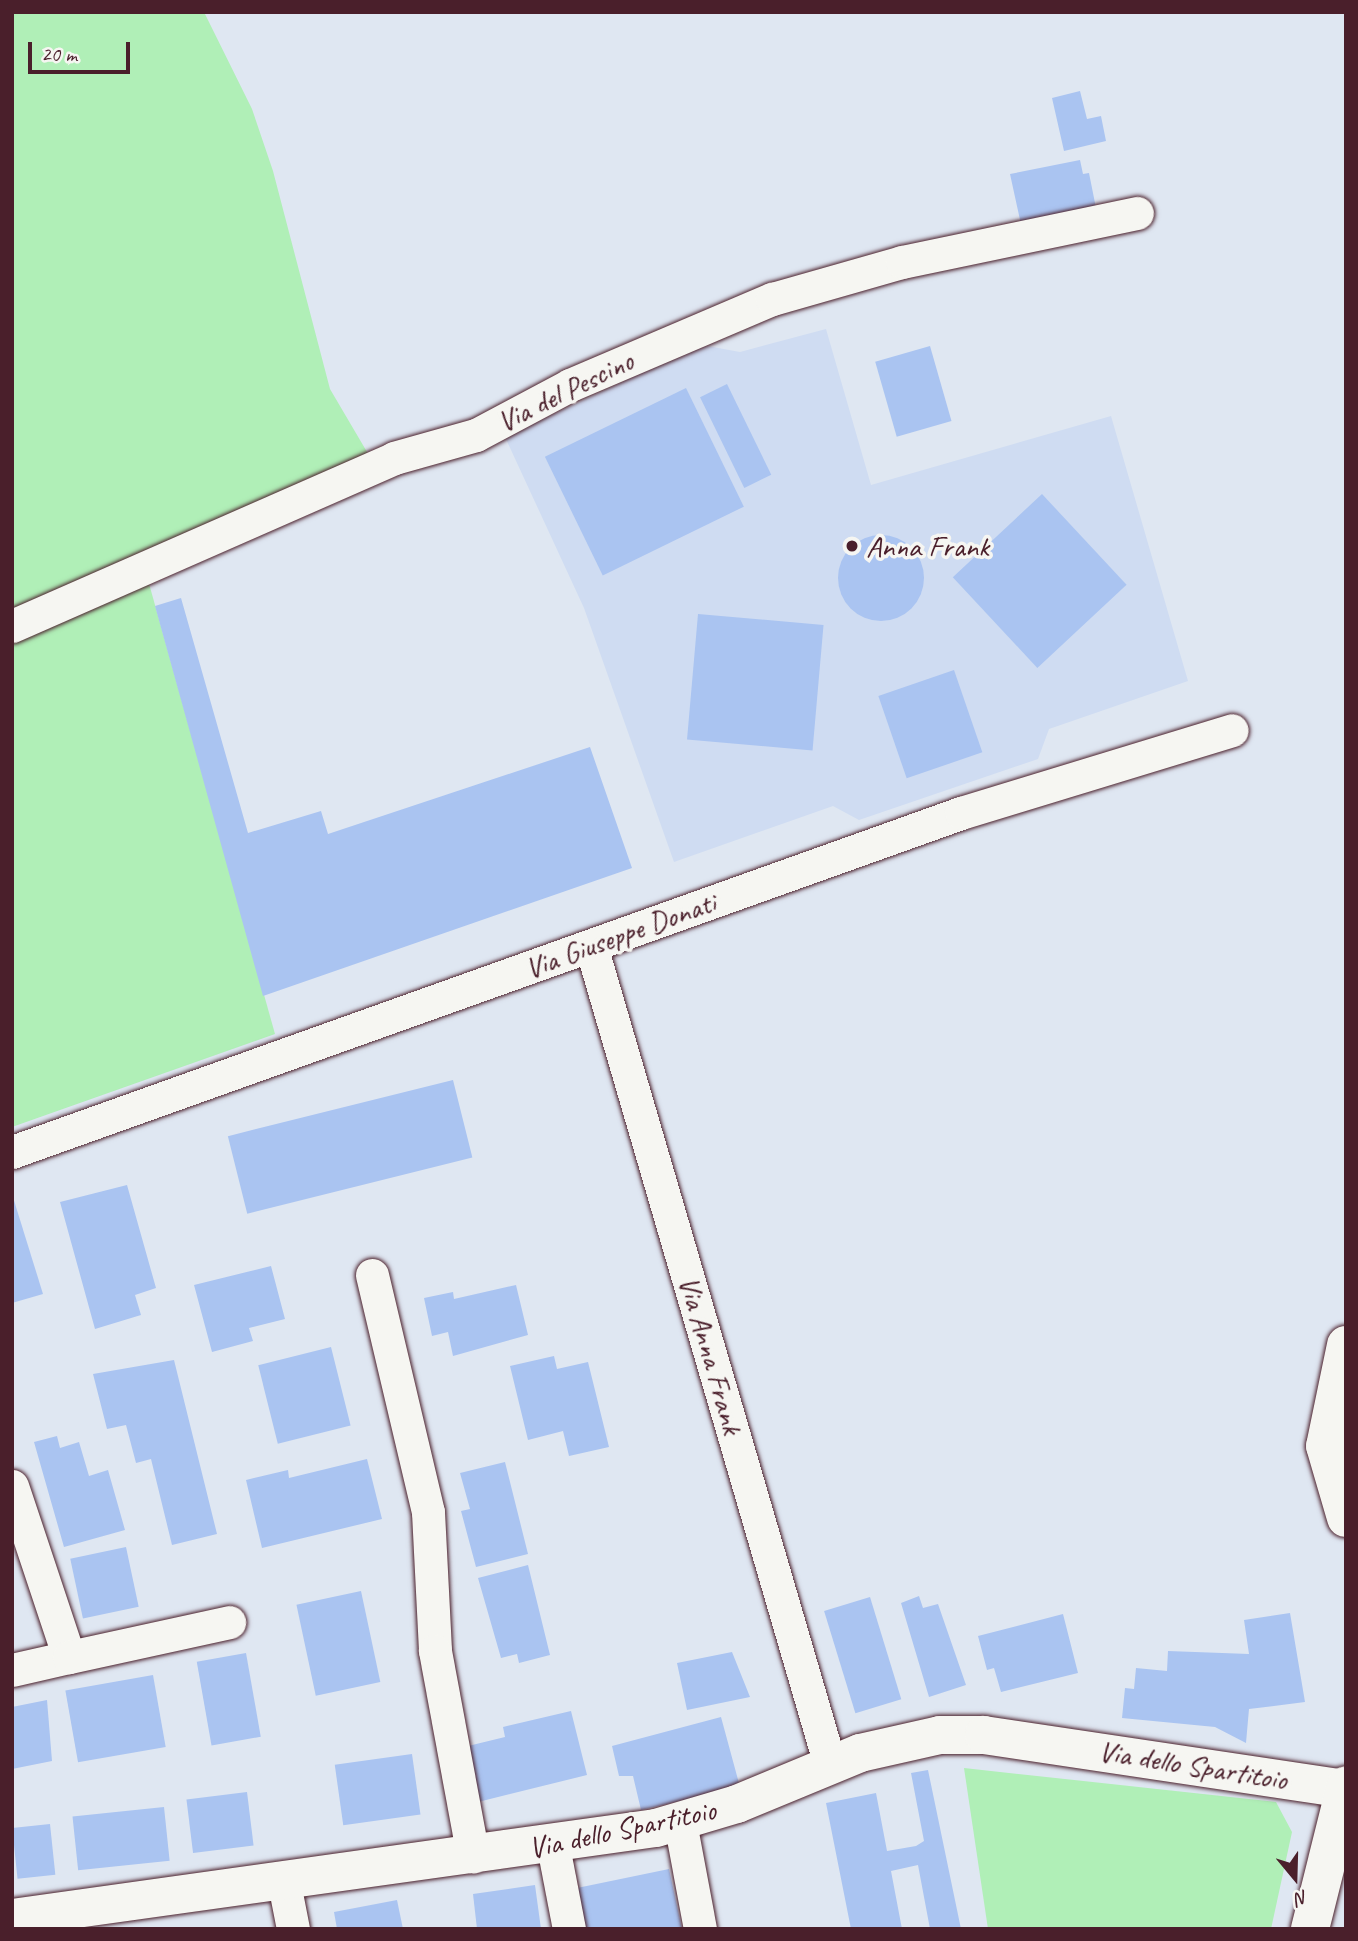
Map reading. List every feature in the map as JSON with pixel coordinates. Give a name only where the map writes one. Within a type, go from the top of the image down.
[{"type":"main road","points":[[1346,1345],[1335,1387],[1326,1457],[1346,1518]]},
{"type":"main road","points":[[1335,1387],[1346,1425]]},
{"type":"main road","name":"Via dello Spartitoio","points":[[12,1918],[553,1846],[680,1822],[830,1765],[913,1739],[984,1735],[1345,1788]]},
{"type":"main road","points":[[1310,1929],[1345,1788]]},
{"type":"street","name":"Via del Pescino","points":[[12,626],[394,458],[476,435],[581,380],[772,299],[902,262],[1137,213]]},
{"type":"street","name":"Via Giuseppe Donati","points":[[12,1153],[961,813],[1232,730]]},
{"type":"street","name":"Via Anna Frank","points":[[592,946],[830,1765]]},
{"type":"street","points":[[372,1275],[428,1512],[435,1651],[473,1857]]},
{"type":"street","points":[[12,1486],[69,1657]]},
{"type":"street","points":[[12,1670],[229,1622]]},
{"type":"street","points":[[680,1822],[700,1929]]},
{"type":"street","points":[[553,1846],[569,1929]]},
{"type":"street","points":[[284,1883],[293,1929]]},
{"type":"shaded area","name":"Anna Frank","points":[[826,329],[871,485],[1111,416],[1188,681],[1049,729],[1038,759],[859,820],[833,806],[674,862],[584,608],[505,437],[702,345],[740,352]]},
{"type":"green space","points":[[12,12],[204,12],[252,109],[273,171],[330,389],[370,457],[12,616]]},
{"type":"green space","points":[[148,580],[275,1034],[12,1127],[12,640]]},
{"type":"green space","points":[[964,1768],[1276,1802],[1292,1832],[1271,1929],[988,1929]]},
{"type":"building","points":[[1080,91],[1087,119],[1101,116],[1106,141],[1064,151],[1052,98]]},
{"type":"building","points":[[1080,160],[1083,174],[1089,173],[1097,213],[1022,229],[1010,174]]},
{"type":"building","points":[[930,346],[951,421],[897,437],[875,362]]},
{"type":"building","points":[[727,384],[771,475],[744,488],[700,397]]},
{"type":"building","points":[[686,388],[744,507],[603,575],[545,457]]},
{"type":"building","points":[[1042,494],[1127,585],[1037,668],[953,577]]},
{"type":"building","points":[[881,535],[897,539],[911,548],[920,562],[924,578],[920,594],[911,608],[897,617],[881,621],[865,617],[851,608],[842,594],[838,578],[842,562],[851,548],[865,539]]},
{"type":"building","points":[[181,598],[248,833],[321,811],[328,834],[590,747],[632,868],[263,996],[155,606]]},
{"type":"building","points":[[698,614],[824,625],[813,751],[687,740]]},
{"type":"building","points":[[954,670],[982,752],[907,778],[878,696]]},
{"type":"building","points":[[453,1080],[472,1158],[247,1214],[228,1136]]},
{"type":"building","points":[[127,1185],[156,1288],[135,1295],[141,1315],[95,1329],[60,1202]]},
{"type":"building","points":[[12,1194],[43,1294],[12,1303]]},
{"type":"building","points":[[271,1266],[285,1319],[249,1328],[253,1341],[212,1352],[194,1285]]},
{"type":"building","points":[[516,1285],[528,1335],[453,1356],[448,1332],[432,1336],[424,1298],[453,1292],[454,1299]]},
{"type":"building","points":[[331,1347],[351,1426],[278,1444],[258,1365]]},
{"type":"building","points":[[554,1356],[557,1369],[588,1362],[609,1447],[569,1456],[563,1431],[528,1440],[510,1366]]},
{"type":"building","points":[[174,1360],[217,1534],[172,1545],[151,1459],[136,1463],[126,1425],[107,1429],[93,1374]]},
{"type":"building","points":[[57,1436],[60,1448],[79,1442],[89,1476],[108,1470],[125,1530],[64,1547],[34,1442]]},
{"type":"building","points":[[367,1459],[382,1519],[262,1548],[246,1480],[288,1470],[289,1478]]},
{"type":"building","points":[[505,1462],[528,1554],[476,1567],[461,1511],[470,1509],[460,1473]]},
{"type":"building","points":[[126,1547],[139,1607],[83,1619],[70,1559]]},
{"type":"building","points":[[528,1565],[550,1655],[519,1663],[517,1654],[501,1658],[478,1578]]},
{"type":"building","points":[[361,1591],[380,1682],[316,1696],[296,1605]]},
{"type":"building","points":[[919,1596],[923,1608],[938,1604],[966,1685],[929,1697],[901,1603]]},
{"type":"building","points":[[870,1597],[901,1699],[855,1713],[824,1611]]},
{"type":"building","points":[[1290,1613],[1305,1702],[1249,1709],[1246,1743],[1215,1727],[1122,1718],[1125,1688],[1134,1689],[1136,1668],[1167,1671],[1168,1651],[1249,1654],[1244,1620]]},
{"type":"building","points":[[1063,1614],[1078,1673],[1001,1692],[994,1668],[987,1670],[978,1636]]},
{"type":"building","points":[[732,1652],[750,1697],[687,1710],[677,1663]]},
{"type":"building","points":[[246,1653],[261,1737],[212,1745],[197,1662]]},
{"type":"building","points":[[153,1675],[166,1747],[78,1762],[65,1690]]},
{"type":"building","points":[[47,1700],[52,1761],[12,1769],[12,1707]]},
{"type":"building","points":[[571,1711],[587,1775],[478,1802],[464,1747],[505,1737],[503,1727]]},
{"type":"building","points":[[721,1717],[740,1787],[641,1810],[633,1776],[619,1776],[612,1746]]},
{"type":"building","points":[[412,1754],[420,1814],[343,1825],[335,1765]]},
{"type":"building","points":[[928,1770],[961,1929],[930,1929],[918,1865],[891,1871],[902,1929],[851,1929],[826,1803],[876,1793],[887,1851],[916,1846],[924,1841],[911,1773]]},
{"type":"building","points":[[247,1792],[254,1846],[193,1853],[186,1799]]},
{"type":"building","points":[[164,1807],[170,1861],[78,1870],[73,1817]]},
{"type":"building","points":[[50,1824],[55,1875],[18,1879],[12,1828]]},
{"type":"building","points":[[669,1869],[682,1929],[586,1929],[577,1888]]},
{"type":"building","points":[[535,1885],[541,1929],[477,1929],[473,1894]]},
{"type":"building","points":[[397,1900],[403,1929],[337,1929],[334,1912]]},
{"type":"place","name":"Anna Frank","points":[[852,546]]}]
